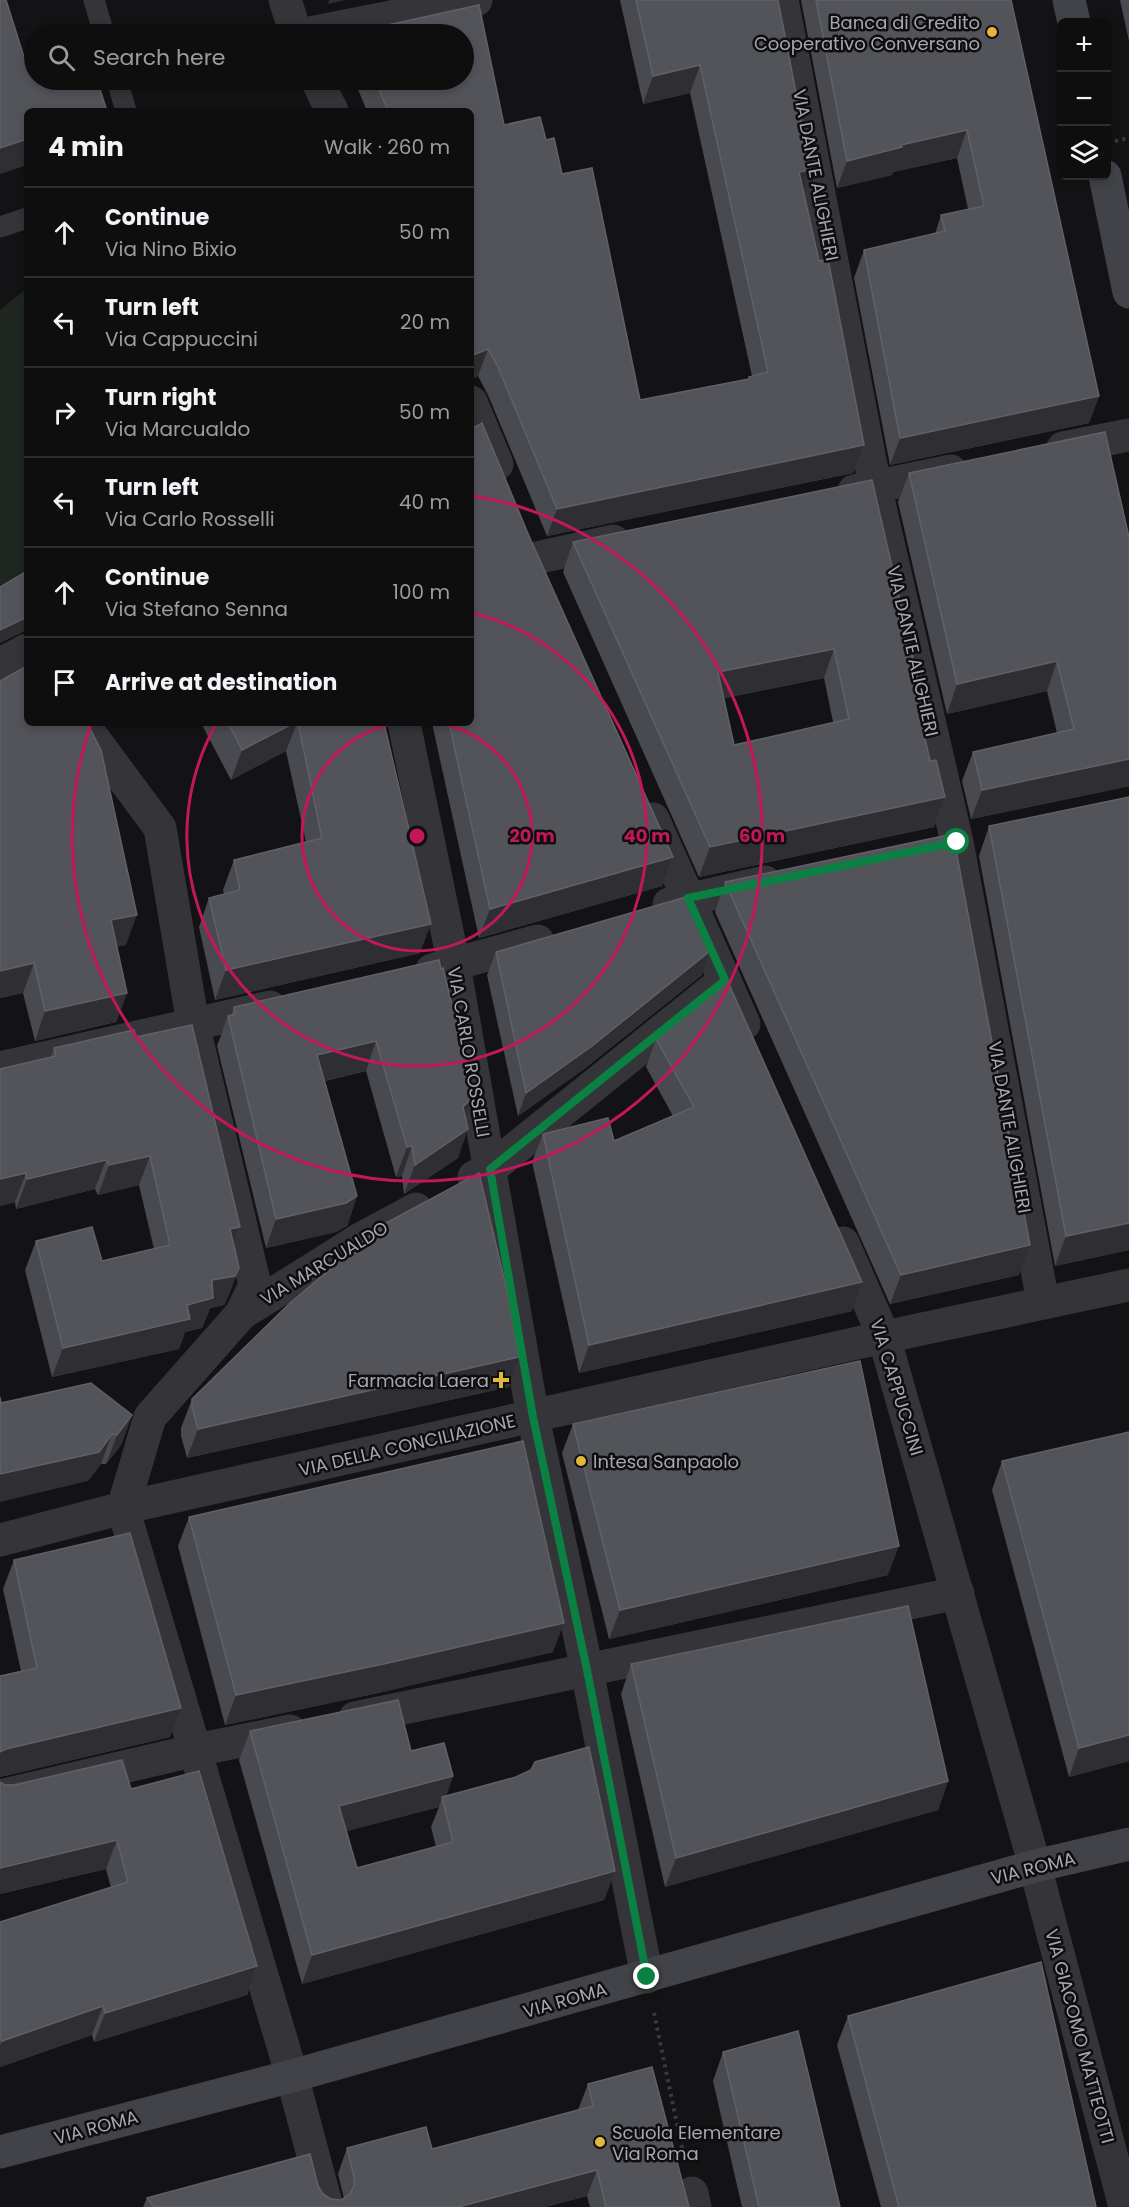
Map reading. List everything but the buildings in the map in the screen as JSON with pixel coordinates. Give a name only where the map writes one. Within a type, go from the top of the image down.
[{"type":"street","points":[[285,0],[293,24]]},
{"type":"street","points":[[355,24],[476,0]]},
{"type":"street","name":"VIA DANTE ALIGHIERI","points":[[782,0],[875,486],[957,842],[1043,1302]]},
{"type":"street","points":[[1070,0],[1073,18]]},
{"type":"street","points":[[322,90],[331,108]]},
{"type":"street","points":[[1107,180],[1129,292]]},
{"type":"street","points":[[474,414],[509,492]]},
{"type":"street","points":[[1037,454],[1129,435]]},
{"type":"street","points":[[829,496],[979,465]]},
{"type":"street","points":[[550,590],[532,547],[642,536]]},
{"type":"street","points":[[0,664],[24,652]]},
{"type":"street","points":[[84,726],[160,828],[194,1024],[255,1285],[242,1314],[150,1418],[123,1508],[292,2076],[327,2207]]},
{"type":"street","name":"VIA CARLO ROSSELLI","points":[[405,726],[454,965],[533,1417],[587,1670],[647,1977]]},
{"type":"street","points":[[641,792],[759,1056]]},
{"type":"street","points":[[644,911],[688,898],[794,876]]},
{"type":"street","points":[[408,975],[454,965],[566,933]]},
{"type":"street","name":"VIA MARCUALDO","points":[[242,1314],[362,1238],[490,1169],[725,980]]},
{"type":"street","points":[[0,1068],[295,1001]]},
{"type":"street","name":"VIA CAPPUCCINI","points":[[831,1218],[884,1337],[1035,1866]]},
{"type":"street","name":"VIA DELLA CONCILIAZIONE","points":[[0,1540],[123,1508],[884,1337],[1129,1285]]},
{"type":"street","points":[[0,1796],[196,1750],[958,1593]]},
{"type":"street","name":"VIA ROMA","points":[[0,2152],[292,2076],[1035,1866],[1129,1845]]},
{"type":"street","name":"VIA GIACOMO MATTEOTTI","points":[[1035,1866],[1125,2207]]},
{"type":"lane","points":[[94,0],[101,24]]},
{"type":"lane","points":[[120,90],[125,108]]},
{"type":"lane","points":[[0,227],[24,219]]},
{"type":"path","points":[[647,1977],[693,2200]]},
{"type":"shaded area","points":[[24,290],[24,586],[0,600],[0,310]]},
{"type":"place","name":"Banca di Credito Cooperativo Conversano","points":[[992,32]]},
{"type":"place","name":"Farmacia Laera","points":[[501,1380]]},
{"type":"place","name":"Intesa Sanpaolo","points":[[581,1461]]},
{"type":"place","name":"Scuola Elementare Via Roma","points":[[600,2142]]},
{"type":"route","points":[[647,1977],[587,1670],[533,1417],[490,1169],[725,980],[688,898],[957,842]]}]
